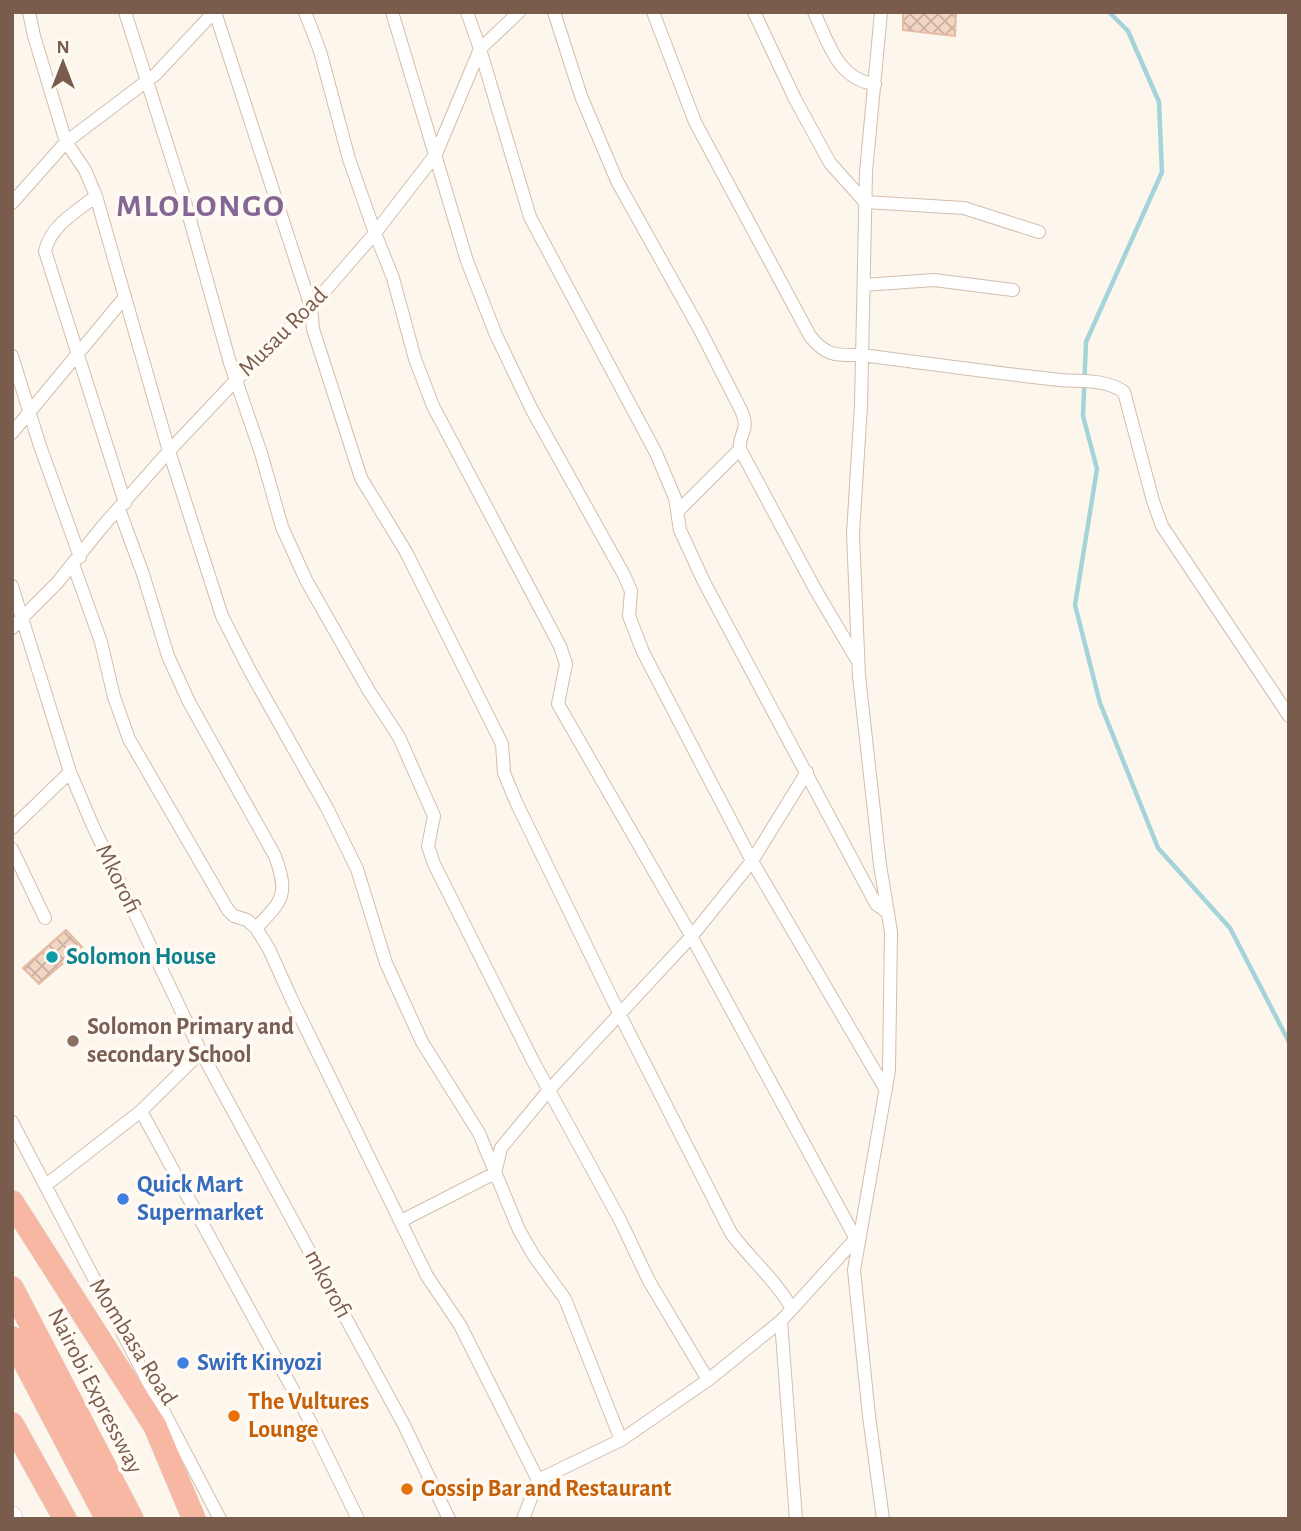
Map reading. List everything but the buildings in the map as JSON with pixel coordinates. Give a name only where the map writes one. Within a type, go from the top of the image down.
[{"type":"highway","name":"Mombasa Road","points":[[12,1202],[155,1426],[194,1519]]},
{"type":"highway","name":"Nairobi Expressway","points":[[12,1288],[132,1519]]},
{"type":"highway","name":"Nairobi Expressway","points":[[12,1338],[107,1519]]},
{"type":"highway","points":[[12,1424],[65,1519]]},
{"type":"street","points":[[29,12],[66,142],[85,170],[96,196],[169,451],[222,616],[327,808],[357,869],[391,974],[422,1042],[479,1133],[524,1239],[565,1298],[621,1440]]},
{"type":"street","points":[[125,12],[182,191],[236,380],[282,527],[306,580],[369,691],[399,737],[434,816],[428,846],[434,863],[549,1090],[620,1220],[649,1281],[708,1380]]},
{"type":"street","points":[[12,203],[66,142],[146,83],[215,12],[311,307],[313,329],[361,478],[406,552],[502,744],[504,773],[517,804],[620,1016],[731,1233],[746,1253],[769,1275],[791,1307]]},
{"type":"street","points":[[305,12],[320,51],[349,159],[393,278],[415,359],[433,406],[566,664],[558,704],[858,1236]]},
{"type":"street","points":[[392,12],[467,261],[496,335],[532,410],[624,575],[631,591],[629,616],[643,652],[752,861],[886,1090]]},
{"type":"street","points":[[467,12],[530,217],[644,428],[675,498],[680,530],[704,582],[876,904],[888,914]]},
{"type":"street","name":"Musau Road","points":[[17,623],[76,560],[169,451],[236,380],[311,307],[375,233],[436,154],[480,50],[519,12]]},
{"type":"street","points":[[554,12],[581,96],[617,181],[699,328],[747,423],[746,431],[739,441],[740,449],[815,589],[858,662]]},
{"type":"street","points":[[653,12],[695,122],[820,349],[834,355],[862,355],[1054,380],[1098,382],[1115,386],[1124,393],[1162,526],[1289,716]]},
{"type":"street","points":[[754,12],[795,99],[830,163],[865,202],[964,208],[1039,232]]},
{"type":"street","points":[[814,12],[831,50],[848,75],[861,82],[875,83]]},
{"type":"street","points":[[881,12],[866,173],[862,355],[853,534],[858,662],[869,775],[891,932],[891,1000],[886,1090],[854,1270],[883,1519]]},
{"type":"street","points":[[96,196],[58,225],[48,239],[45,251],[168,656],[189,702],[275,856],[281,874],[284,891],[277,906],[256,928]]},
{"type":"street","points":[[864,285],[934,280],[1013,290]]},
{"type":"street","points":[[12,433],[125,298]]},
{"type":"street","points":[[12,356],[129,739],[228,910],[256,928],[269,949],[427,1276],[460,1325],[538,1480]]},
{"type":"street","points":[[677,512],[740,449]]},
{"type":"street","name":"Mkorofi","points":[[12,586],[17,623],[61,736],[70,772],[97,836],[201,1052]]},
{"type":"street","points":[[12,828],[70,772]]},
{"type":"street","points":[[401,1221],[495,1173],[501,1148],[549,1090],[691,937],[752,861],[807,772]]},
{"type":"street","points":[[12,849],[45,918]]},
{"type":"street","points":[[46,1185],[141,1111],[201,1052]]},
{"type":"street","name":"mkorofi","points":[[201,1052],[404,1424],[449,1519]]},
{"type":"street","points":[[141,1111],[304,1410],[358,1519]]},
{"type":"street","points":[[12,1122],[220,1519]]},
{"type":"street","points":[[523,1519],[538,1480],[621,1440],[708,1380],[781,1321],[858,1236]]},
{"type":"street","points":[[781,1321],[796,1519]]},
{"type":"waterway","points":[[1109,12],[1128,31],[1159,102],[1162,172],[1086,342],[1083,416],[1097,469],[1075,605],[1100,703],[1158,848],[1230,928],[1289,1042]]},
{"type":"place","name":"Solomon House","points":[[52,957]]},
{"type":"place","name":"Solomon Primary and secondary School","points":[[73,1041]]},
{"type":"place","name":"Quick Mart Supermarket","points":[[123,1199]]},
{"type":"place","name":"Swift Kinyozi","points":[[183,1363]]},
{"type":"place","name":"The Vultures Lounge","points":[[234,1416]]},
{"type":"place","name":"Gossip Bar and Restaurant","points":[[407,1489]]},
{"type":"district","name":"MLOLONGO","points":[[201,206]]}]
